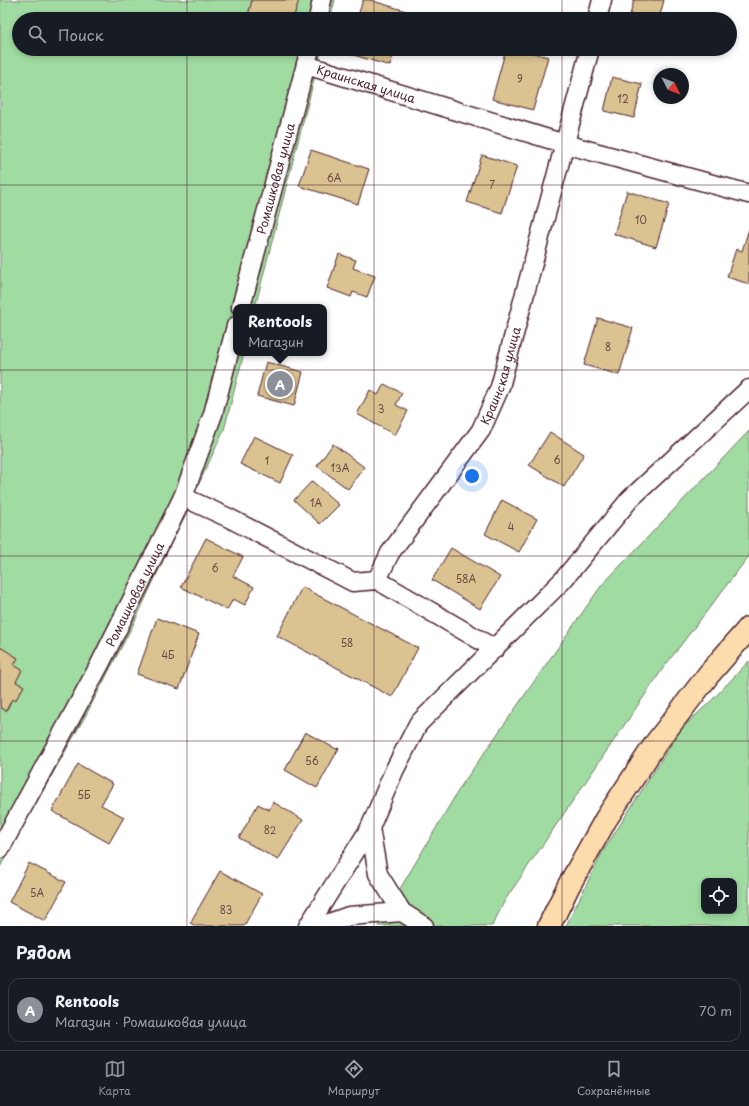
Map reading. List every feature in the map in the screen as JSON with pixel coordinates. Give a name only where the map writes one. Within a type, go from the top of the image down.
[{"type":"main road","points":[[549,926],[568,887],[606,819],[656,743],[709,674],[749,628]]},
{"type":"street","points":[[319,12],[322,0]]},
{"type":"street","points":[[599,12],[602,0]]},
{"type":"street","name":"Краинская улица","points":[[377,580],[390,553],[481,430],[500,387],[588,56]]},
{"type":"street","name":"Краинская улица","points":[[308,57],[565,144],[749,194]]},
{"type":"street","name":"Ромашковая улица","points":[[242,304],[308,57]]},
{"type":"street","name":"Ромашковая улица","points":[[0,849],[100,664],[183,497],[214,414],[233,338]]},
{"type":"street","points":[[308,926],[370,828],[394,771],[418,724],[563,580],[630,498],[749,389]]},
{"type":"street","points":[[183,497],[228,518],[354,582],[377,580],[495,649]]},
{"type":"street","points":[[370,828],[378,874],[402,912],[424,926]]},
{"type":"street","points":[[322,926],[349,916],[402,912]]},
{"type":"green space","points":[[0,0],[335,0],[332,12],[12,12],[12,56],[320,56],[256,304],[233,304],[233,356],[243,356],[224,430],[135,621],[87,713],[0,867]]},
{"type":"green space","points":[[749,431],[749,556],[664,667],[505,900],[492,926],[378,926],[461,786],[601,586]]},
{"type":"green space","points":[[749,661],[749,926],[566,926],[602,853],[681,729],[711,701]]},
{"type":"building","points":[[252,0],[299,0],[295,12],[249,12]]},
{"type":"building","points":[[363,0],[370,0],[406,11],[406,12],[359,12]]},
{"type":"building","points":[[634,0],[664,0],[661,12],[631,12]]},
{"type":"building","points":[[357,56],[393,56],[390,66]]},
{"type":"building","points":[[504,56],[548,57],[533,110],[492,99]]},
{"type":"building","points":[[612,77],[642,84],[634,118],[604,111]]},
{"type":"building","points":[[311,150],[369,169],[358,204],[299,186]]},
{"type":"building","points":[[482,155],[517,166],[502,213],[467,202]]},
{"type":"building","points":[[627,191],[669,204],[656,247],[614,234]]},
{"type":"building","points":[[749,229],[749,284],[727,277],[736,249],[742,251]]},
{"type":"building","points":[[339,254],[356,260],[353,268],[375,276],[367,297],[353,292],[351,297],[327,288]]},
{"type":"building","points":[[598,318],[633,328],[619,375],[584,365]]},
{"type":"building","points":[[266,362],[303,372],[294,406],[257,396]]},
{"type":"building","points":[[384,384],[402,393],[396,405],[408,411],[395,435],[357,414],[370,390],[378,395]]},
{"type":"building","points":[[550,432],[584,454],[564,487],[529,465]]},
{"type":"building","points":[[254,436],[293,455],[280,483],[240,464]]},
{"type":"building","points":[[333,444],[364,467],[348,489],[317,466]]},
{"type":"building","points":[[312,481],[339,505],[320,524],[294,500]]},
{"type":"building","points":[[502,500],[537,519],[519,552],[485,534]]},
{"type":"building","points":[[206,538],[243,557],[233,576],[254,587],[245,605],[233,599],[227,610],[181,587]]},
{"type":"building","points":[[451,548],[500,577],[480,609],[432,580]]},
{"type":"building","points":[[302,587],[418,648],[392,697],[277,636]]},
{"type":"building","points":[[157,618],[199,634],[179,689],[137,674]]},
{"type":"building","points":[[0,647],[18,658],[14,665],[22,670],[16,682],[24,686],[15,701],[12,699],[6,711],[0,707]]},
{"type":"building","points":[[305,732],[336,749],[339,748],[317,788],[285,770]]},
{"type":"building","points":[[78,764],[113,784],[101,805],[124,817],[109,843],[52,811]]},
{"type":"building","points":[[273,802],[303,820],[278,860],[239,838],[258,804],[269,810]]},
{"type":"building","points":[[29,863],[66,882],[45,921],[9,902]]},
{"type":"building","points":[[220,871],[262,894],[244,926],[196,926],[190,923]]},
{"type":"place","name":"Rentools","points":[[280,384]]}]
